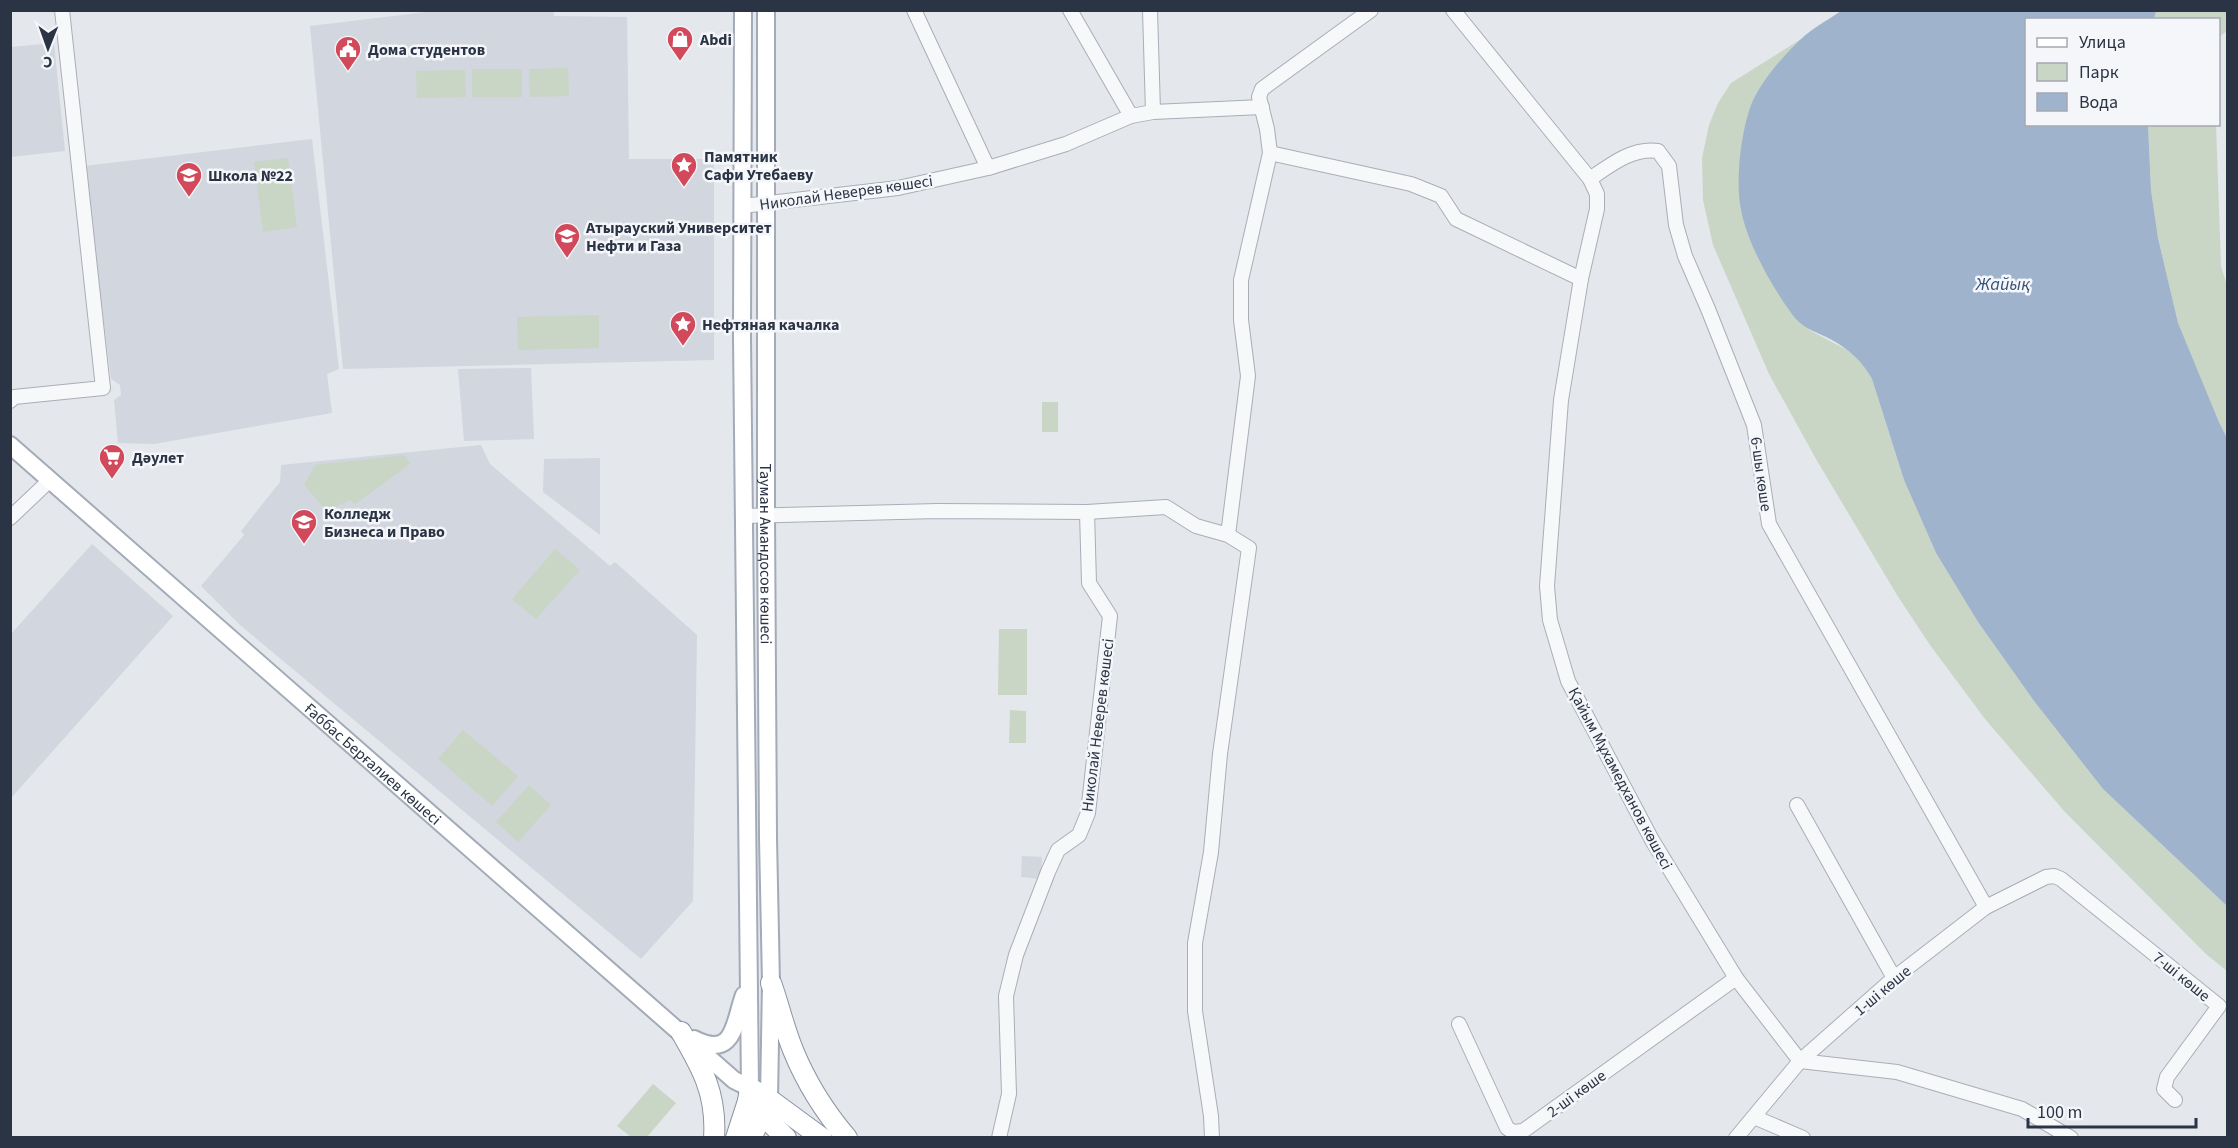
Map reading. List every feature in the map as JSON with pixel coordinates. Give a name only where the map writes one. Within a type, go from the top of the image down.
[{"type":"highway","points":[[771,983],[793,1049],[808,1083],[832,1121],[847,1137]]},
{"type":"highway","points":[[681,1032],[710,1086],[714,1137]]},
{"type":"highway","points":[[736,1137],[745,1091],[765,1108],[822,1137]]},
{"type":"highway","points":[[751,1137],[765,1108]]},
{"type":"highway","points":[[765,1108],[786,1137]]},
{"type":"main road","name":"Тауман Амандосов көшесі","points":[[742,10],[749,983],[745,1091]]},
{"type":"main road","name":"Тауман Амандосов көшесі","points":[[765,1108],[771,983],[766,516],[766,10]]},
{"type":"main road","name":"Ғаббас Берғалиев көшесі","points":[[10,445],[681,1032],[745,1091]]},
{"type":"main road","points":[[681,1032],[706,1046],[716,1046],[725,1042],[732,1036],[749,983]]},
{"type":"street","points":[[10,401],[15,397],[103,388],[62,10]]},
{"type":"street","points":[[914,10],[988,168]]},
{"type":"street","points":[[1070,10],[1131,116]]},
{"type":"street","points":[[1150,10],[1154,112]]},
{"type":"street","points":[[1228,535],[1248,376],[1241,320],[1241,280],[1270,153],[1259,98],[1263,89],[1371,10]]},
{"type":"street","points":[[1453,10],[1590,179]]},
{"type":"street","name":"Николай Неверев көшесі","points":[[742,206],[898,188],[988,168],[1066,144],[1131,116],[1154,112],[1262,107]]},
{"type":"street","name":"6-шы көше","points":[[1590,179],[1609,165],[1637,152],[1658,151],[1664,156],[1669,166],[1676,225],[1685,256],[1754,425],[1769,524],[1986,907]]},
{"type":"street","points":[[1270,153],[1411,184],[1441,196],[1456,219],[1581,279]]},
{"type":"street","name":"Қайым Мұхамедханов көшесi","points":[[1590,179],[1597,194],[1596,209],[1581,279],[1561,400],[1547,586],[1550,620],[1569,681],[1652,840],[1736,978],[1800,1061]]},
{"type":"street","points":[[10,518],[50,480]]},
{"type":"street","points":[[744,516],[938,511],[1087,512],[1166,507],[1196,526],[1228,535],[1249,548],[1220,754],[1211,852],[1195,943],[1195,1011],[1211,1116],[1212,1137]]},
{"type":"street","name":"Николай Неверев көшесі","points":[[999,1137],[1009,1094],[1006,996],[1016,955],[1058,850],[1078,835],[1088,813],[1110,616],[1089,583],[1087,512]]},
{"type":"street","points":[[1797,805],[1894,978]]},
{"type":"street","name":"1-ші көше","points":[[1736,1137],[1800,1061],[1894,978],[1986,907],[2046,877],[2054,876]]},
{"type":"street","name":"7-шi көше","points":[[2054,876],[2061,879],[2219,1006],[2167,1077],[2164,1089],[2175,1100]]},
{"type":"street","name":"2-ші көше","points":[[1459,1024],[1507,1128],[1513,1132],[1523,1131],[1736,978]]},
{"type":"street","points":[[1800,1061],[1897,1072],[2022,1109],[2071,1137]]},
{"type":"street","points":[[1754,1117],[1803,1137]]},
{"type":"shaded area","points":[[443,10],[553,10],[554,16],[627,17],[629,159],[714,159],[714,360],[343,369],[310,26]]},
{"type":"shaded area","points":[[54,43],[65,151],[11,157],[11,47]]},
{"type":"shaded area","points":[[312,139],[339,369],[327,374],[332,413],[154,444],[118,443],[114,400],[121,395],[120,385],[111,379],[84,166]]},
{"type":"shaded area","points":[[531,368],[534,439],[464,441],[458,369]]},
{"type":"shaded area","points":[[481,445],[490,464],[610,566],[615,562],[697,635],[693,901],[641,959],[240,625],[201,586],[244,535],[241,531],[280,482],[281,465]]},
{"type":"shaded area","points":[[600,458],[600,535],[543,492],[544,459]]},
{"type":"shaded area","points":[[92,544],[173,616],[11,798],[11,634]]},
{"type":"shaded area","points":[[1022,856],[1042,857],[1041,879],[1021,877]]},
{"type":"green space","points":[[2156,11],[2227,11],[2227,31],[2220,36],[2220,18],[2154,18]]},
{"type":"green space","points":[[1801,39],[1771,72],[1752,104],[1741,155],[1740,205],[1773,283],[1797,320],[1811,331],[1851,352],[1864,365],[1872,379],[1904,480],[1936,553],[1978,622],[2034,701],[2103,789],[2227,906],[2227,971],[2206,954],[2065,812],[1985,719],[1930,645],[1897,595],[1816,459],[1769,374],[1713,245],[1703,200],[1702,158],[1709,125],[1718,103],[1731,83]]},
{"type":"green space","points":[[568,68],[569,96],[530,97],[529,69]]},
{"type":"green space","points":[[472,69],[522,69],[522,97],[472,97]]},
{"type":"green space","points":[[465,70],[466,97],[417,98],[416,71]]},
{"type":"green space","points":[[2148,126],[2216,126],[2221,266],[2228,289],[2227,438],[2178,324],[2158,238],[2151,190]]},
{"type":"green space","points":[[288,158],[297,227],[263,232],[254,162]]},
{"type":"green space","points":[[599,315],[599,348],[518,350],[517,317]]},
{"type":"green space","points":[[1042,402],[1058,402],[1058,432],[1042,432]]},
{"type":"green space","points":[[404,455],[410,464],[355,504],[350,500],[327,511],[304,485],[315,465]]},
{"type":"green space","points":[[555,549],[580,570],[536,619],[512,599]]},
{"type":"green space","points":[[999,629],[1027,629],[1027,695],[998,695]]},
{"type":"green space","points":[[1010,710],[1026,711],[1026,743],[1009,743]]},
{"type":"green space","points":[[463,730],[518,776],[492,806],[438,759]]},
{"type":"green space","points":[[529,785],[551,805],[518,842],[496,822]]},
{"type":"green space","points":[[653,1084],[676,1103],[647,1137],[631,1137],[617,1126]]},
{"type":"water","name":"Жайық","points":[[1841,11],[2156,11],[2154,18],[2025,18],[2025,126],[2148,126],[2151,190],[2158,238],[2178,323],[2227,438],[2227,906],[2103,789],[2034,701],[1978,622],[1936,553],[1904,480],[1872,379],[1859,361],[1843,347],[1807,328],[1795,318],[1769,279],[1754,249],[1740,204],[1739,167],[1747,116],[1755,96],[1772,70],[1810,32]]},
{"type":"place","name":"Abdi","points":[[680,62]]},
{"type":"place","name":"Дома студентов","points":[[348,72]]},
{"type":"place","name":"Памятник Сафи Утебаеву","points":[[684,188]]},
{"type":"place","name":"Школа №22","points":[[189,198]]},
{"type":"place","name":"Атырауский Университет Нефти и Газа","points":[[567,259]]},
{"type":"place","name":"Нефтяная качалка","points":[[683,347]]},
{"type":"place","name":"Дәулет","points":[[112,480]]},
{"type":"place","name":"Колледж Бизнеса и Право","points":[[304,545]]}]
